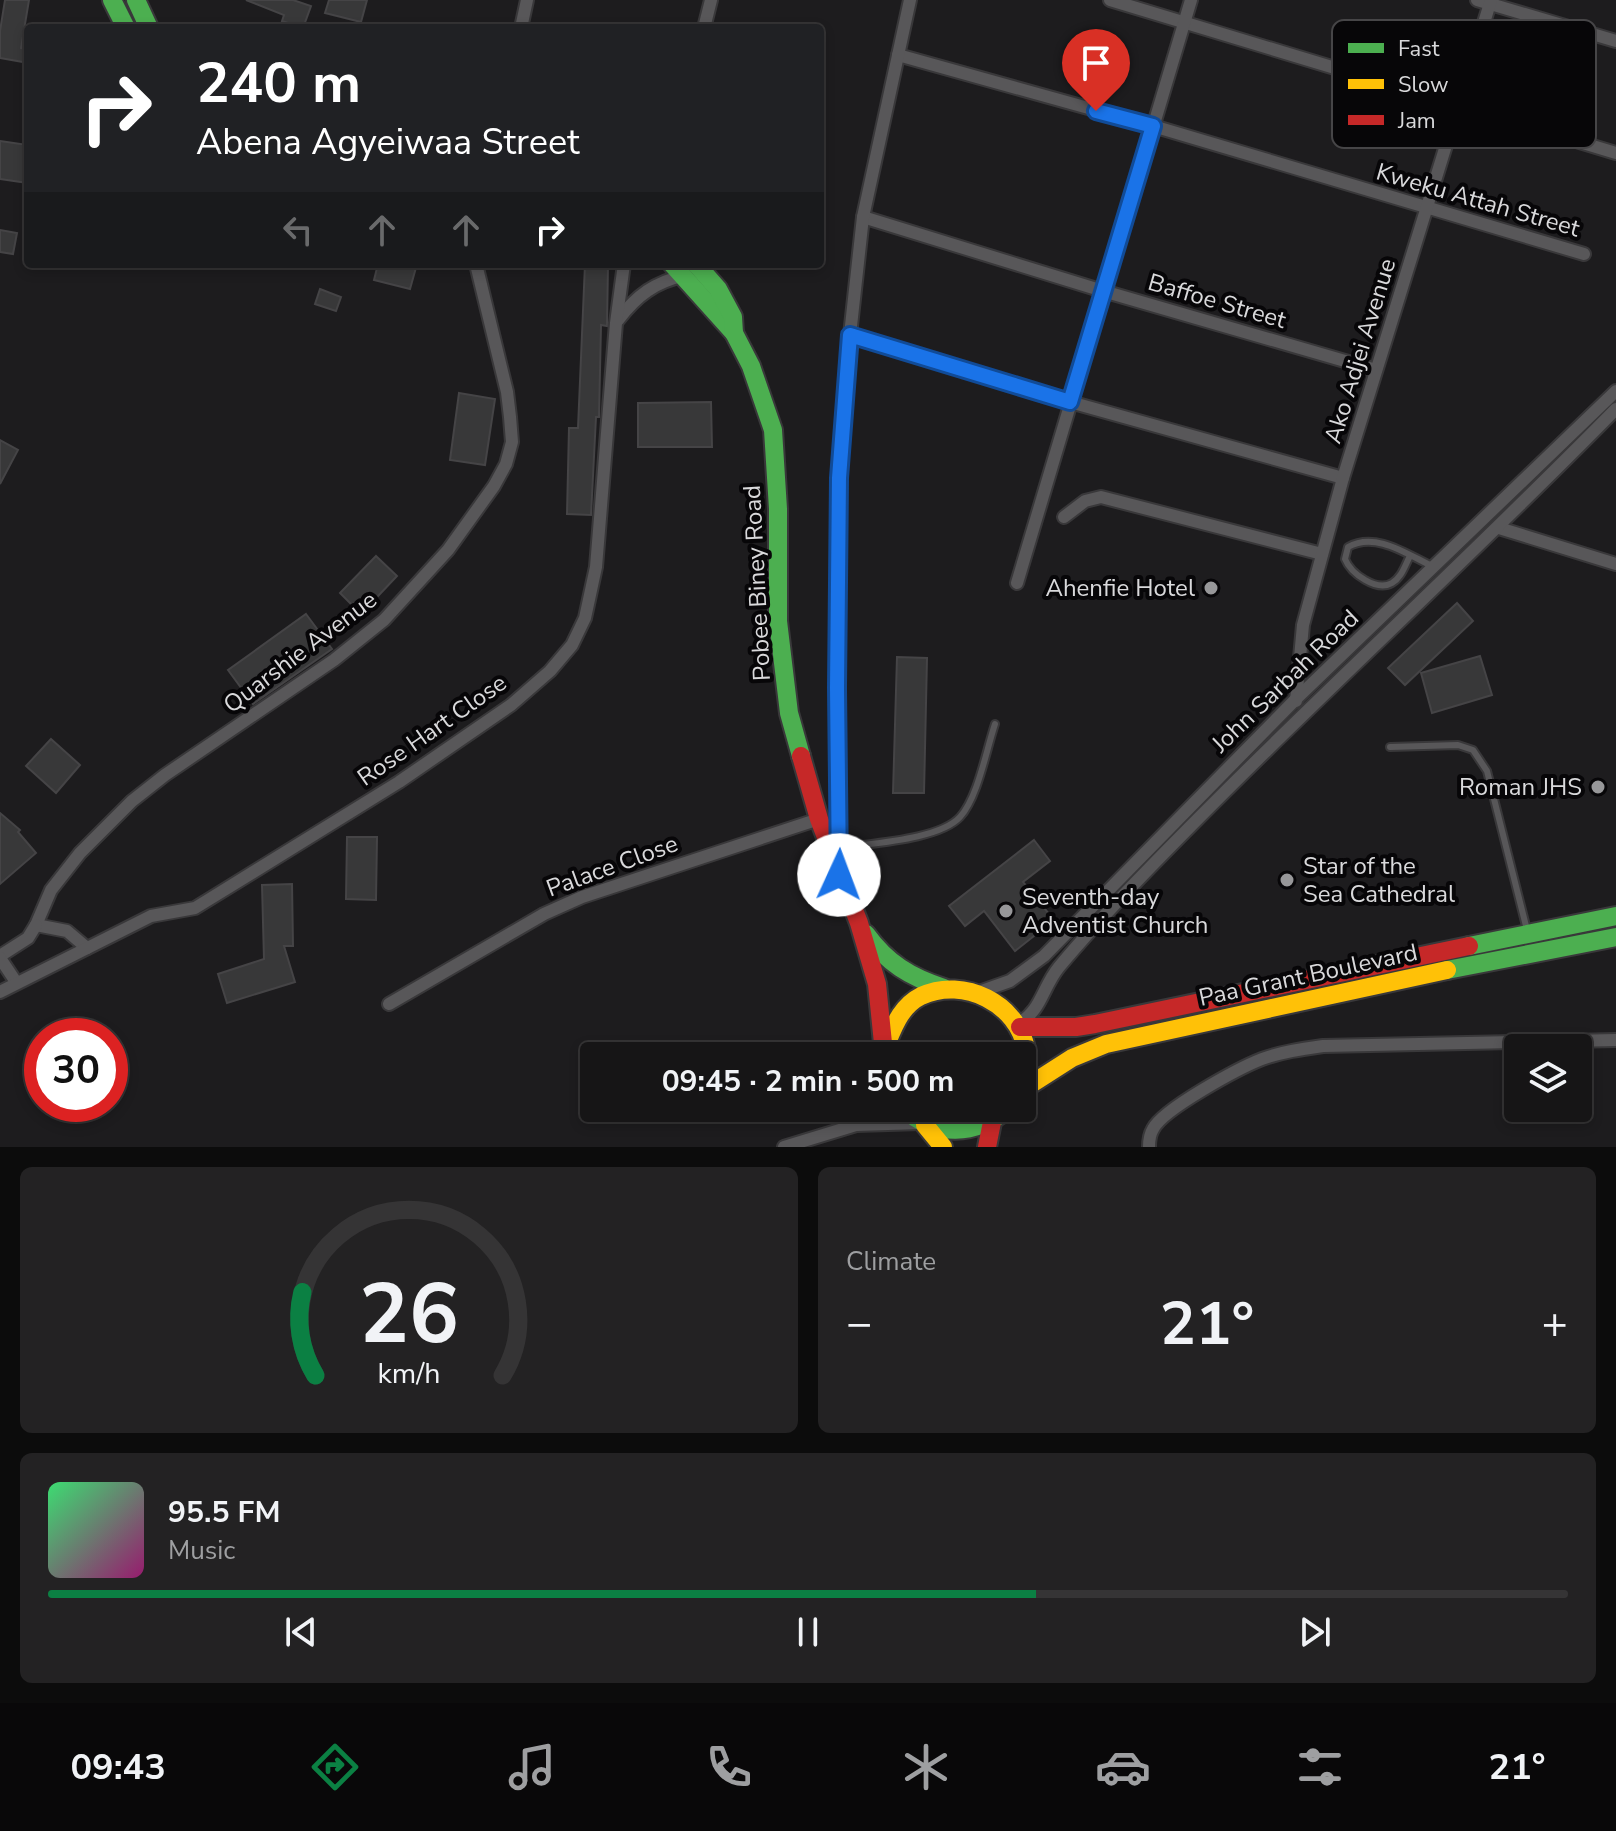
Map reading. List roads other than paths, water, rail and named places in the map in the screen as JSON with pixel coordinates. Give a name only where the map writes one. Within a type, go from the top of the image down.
[{"type":"main road","points":[[112,0],[124,24]]},
{"type":"main road","points":[[136,0],[147,24]]},
{"type":"main road","name":"Pobee Biney Road","points":[[685,268],[722,324],[734,333],[751,366],[773,430],[778,509],[778,621],[789,713],[819,819],[859,923]]},
{"type":"main road","name":"Paa Grant Boulevard","points":[[1019,1026],[1085,1025],[1616,916]]},
{"type":"main road","points":[[859,923],[889,963],[921,981],[947,989],[979,992],[1008,1010],[1019,1026],[1023,1042]]},
{"type":"main road","points":[[859,923],[877,984],[883,1042]]},
{"type":"main road","name":"Paa Grant Boulevard","points":[[1036,1080],[1072,1058],[1106,1044],[1392,981],[1616,937]]},
{"type":"main road","points":[[886,1042],[904,1010],[917,1000],[947,989]]},
{"type":"main road","points":[[920,1122],[943,1147]]},
{"type":"main road","points":[[923,1124],[959,1132],[992,1122],[987,1147]]},
{"type":"street","points":[[522,24],[527,0]]},
{"type":"street","points":[[705,24],[711,0]]},
{"type":"street","points":[[839,875],[839,478],[850,335],[863,217],[910,0]]},
{"type":"street","points":[[1110,0],[1332,66]]},
{"type":"street","points":[[1017,583],[1191,0]]},
{"type":"street","points":[[1486,1],[1548,20]]},
{"type":"street","points":[[1596,35],[1616,41]]},
{"type":"street","name":"Kweku Attah Street","points":[[898,55],[1153,126],[1584,254]]},
{"type":"street","points":[[1596,147],[1616,153]]},
{"type":"street","name":"Ako Adjei Avenue","points":[[1296,721],[1303,625],[1343,478],[1447,148]]},
{"type":"street","name":"Baffoe Street","points":[[863,217],[1376,370]]},
{"type":"street","name":"Quarshie Avenue","points":[[36,925],[51,890],[80,853],[132,801],[165,775],[334,660],[384,620],[448,550],[494,486],[506,464],[512,442],[507,392],[477,268]]},
{"type":"street","name":"Rose Hart Close","points":[[0,992],[151,916],[195,908],[399,782],[511,705],[550,671],[572,645],[585,618],[596,567],[623,268]]},
{"type":"street","points":[[616,323],[644,291],[685,268]]},
{"type":"street","points":[[850,335],[1070,402],[1343,478]]},
{"type":"street","name":"John Sarbah Road","points":[[979,992],[1010,981],[1044,956],[1296,699],[1616,391]]},
{"type":"street","name":"John Sarbah Road","points":[[1019,1026],[1034,1013],[1044,988],[1058,968],[1136,883],[1296,721],[1615,413]]},
{"type":"street","points":[[1064,517],[1085,501],[1101,497],[1322,554]]},
{"type":"street","points":[[1499,528],[1616,564]]},
{"type":"street","name":"Palace Close","points":[[389,1004],[544,914],[582,897],[819,819]]},
{"type":"street","points":[[16,982],[0,957],[28,938],[36,925],[67,931],[87,948]]},
{"type":"street","points":[[1149,1147],[1153,1128],[1163,1117],[1227,1075],[1262,1059],[1294,1051],[1323,1046],[1616,1040]]},
{"type":"street","points":[[856,1125],[859,1122]]},
{"type":"street","points":[[784,1147],[856,1125],[923,1124]]},
{"type":"lane","points":[[1410,556],[1401,575],[1391,584],[1382,585],[1358,577],[1345,559],[1348,547],[1358,542],[1376,540],[1434,567]]},
{"type":"lane","points":[[840,848],[929,833],[958,820],[969,804],[995,724]]},
{"type":"lane","points":[[1390,747],[1458,745],[1473,750],[1487,771],[1528,934]]},
{"type":"place","name":"Ahenfie Hotel","points":[[1211,588]]},
{"type":"place","name":"Roman JHS","points":[[1598,787]]},
{"type":"place","name":"Star of the Sea Cathedral","points":[[1287,880]]},
{"type":"place","name":"Seventh-day Adventist Church","points":[[1006,911]]}]
